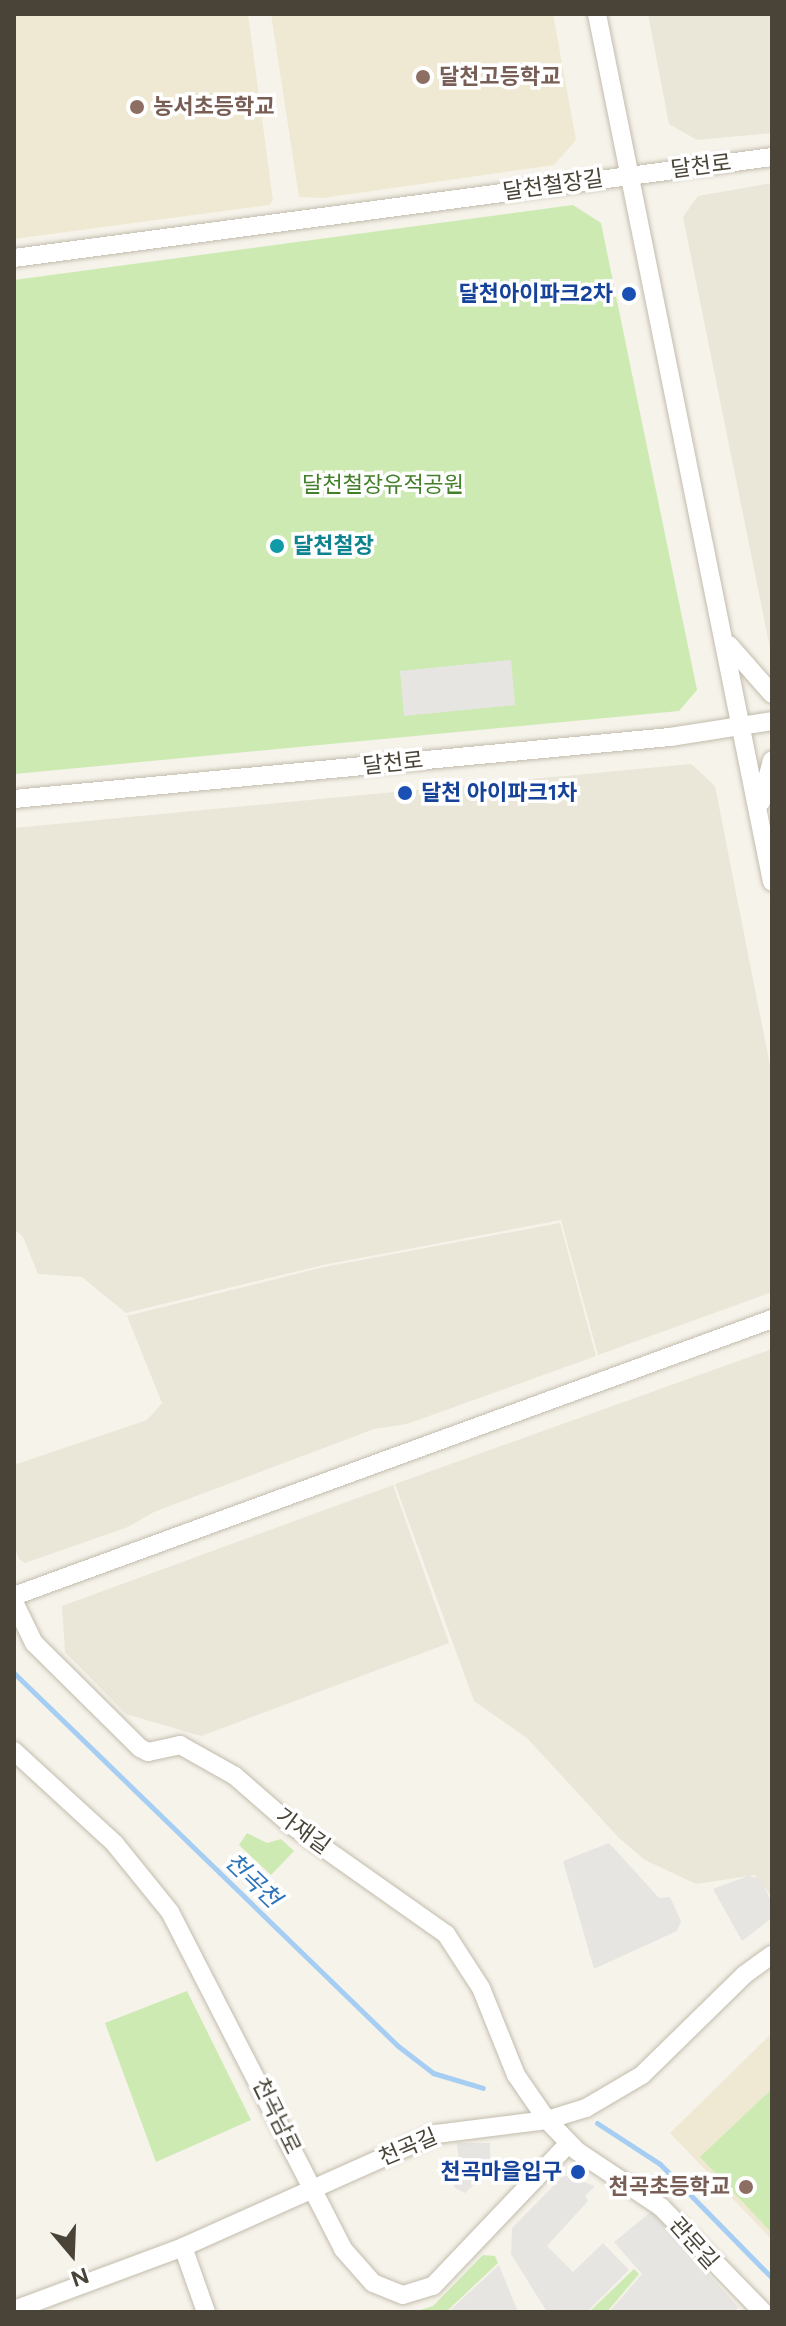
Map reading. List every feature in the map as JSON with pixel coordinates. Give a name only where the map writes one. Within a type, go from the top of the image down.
[{"type":"street","points":[[597,14],[629,175]]},
{"type":"street","name":"달천로","points":[[629,175],[772,157]]},
{"type":"street","name":"달천철장길","points":[[14,258],[629,175],[772,882]]},
{"type":"street","points":[[721,627],[747,671],[772,694]]},
{"type":"street","name":"달천로","points":[[14,799],[741,727],[772,721]]},
{"type":"street","points":[[760,821],[761,793],[772,760]]},
{"type":"street","points":[[14,1599],[772,1319]]},
{"type":"street","name":"가재길","points":[[14,1599],[34,1643],[140,1748],[148,1752],[184,1746],[235,1776],[290,1824],[446,1934],[481,1988],[516,2075],[547,2120]]},
{"type":"street","name":"천곡남로","points":[[14,1751],[115,1844],[170,1912],[357,2270],[392,2292],[414,2294],[445,2275],[568,2144]]},
{"type":"street","name":"천곡길","points":[[14,2310],[183,2247],[436,2134],[547,2120],[586,2108],[642,2075],[744,1975],[772,1955]]},
{"type":"street","name":"관문길","points":[[547,2120],[568,2144],[661,2207],[763,2312]]},
{"type":"street","points":[[183,2247],[206,2312]]},
{"type":"shaded area","name":"농서초등학교","points":[[14,14],[248,14],[273,200],[269,205],[14,239]]},
{"type":"shaded area","name":"달천고등학교","points":[[271,14],[553,14],[576,140],[554,165],[323,198],[299,197]]},
{"type":"shaded area","points":[[648,14],[772,14],[772,133],[697,140],[669,124]]},
{"type":"shaded area","points":[[772,183],[772,658],[683,217],[698,196]]},
{"type":"shaded area","points":[[511,660],[515,705],[404,716],[400,671]]},
{"type":"shaded area","points":[[691,764],[715,786],[772,1076],[772,1292],[598,1355],[561,1220],[323,1265],[126,1313],[82,1277],[38,1274],[23,1237],[14,1229],[14,828]]},
{"type":"shaded area","points":[[560,1223],[596,1356],[407,1424],[374,1429],[154,1512],[128,1527],[25,1563],[19,1559],[14,1546],[14,1465],[147,1420],[162,1403],[127,1316],[324,1267]]},
{"type":"shaded area","points":[[772,1349],[772,1897],[755,1875],[696,1884],[645,1860],[620,1839],[527,1738],[474,1701],[395,1484]]},
{"type":"shaded area","points":[[393,1485],[449,1643],[201,1736],[126,1714],[65,1652],[62,1606]]},
{"type":"shaded area","points":[[609,1843],[659,1898],[670,1897],[681,1921],[677,1931],[594,1969],[563,1861]]},
{"type":"shaded area","points":[[748,1876],[760,1878],[772,1903],[772,1918],[742,1941],[713,1889]]},
{"type":"shaded area","name":"천곡초등학교","points":[[772,2033],[772,2240],[670,2133]]},
{"type":"shaded area","points":[[457,2143],[490,2143],[490,2169],[465,2193],[455,2188],[446,2169],[459,2163]]},
{"type":"shaded area","points":[[564,2175],[595,2186],[585,2196],[588,2201],[547,2246],[573,2272],[603,2243],[629,2270],[587,2312],[547,2312],[511,2254],[512,2228]]},
{"type":"shaded area","points":[[652,2211],[738,2307],[735,2312],[609,2312],[642,2274],[614,2242]]},
{"type":"shaded area","points":[[499,2265],[518,2312],[448,2312]]},
{"type":"green space","name":"달천철장유적공원","points":[[573,205],[601,223],[697,690],[679,711],[14,774],[14,280]]},
{"type":"green space","points":[[247,1833],[267,1843],[281,1839],[294,1851],[271,1875],[239,1845]]},
{"type":"green space","points":[[187,1991],[251,2120],[156,2162],[105,2023]]},
{"type":"green space","points":[[772,2089],[772,2233],[700,2157]]},
{"type":"green space","points":[[483,2255],[495,2256],[498,2263],[446,2312],[414,2312],[433,2306]]},
{"type":"green space","points":[[634,2269],[639,2274],[607,2312],[589,2312]]},
{"type":"waterway","name":"천곡천","points":[[14,1673],[398,2046],[433,2073],[483,2088]]},
{"type":"waterway","name":"천곡천","points":[[597,2123],[660,2164],[772,2278]]},
{"type":"place","name":"달천고등학교","points":[[423,77]]},
{"type":"place","name":"농서초등학교","points":[[137,107]]},
{"type":"place","name":"달천아이파크2차","points":[[629,294]]},
{"type":"place","name":"달천철장","points":[[277,546]]},
{"type":"place","name":"달천 아이파크1차","points":[[405,793]]},
{"type":"place","name":"천곡마을입구","points":[[578,2172]]},
{"type":"place","name":"천곡초등학교","points":[[746,2187]]}]
